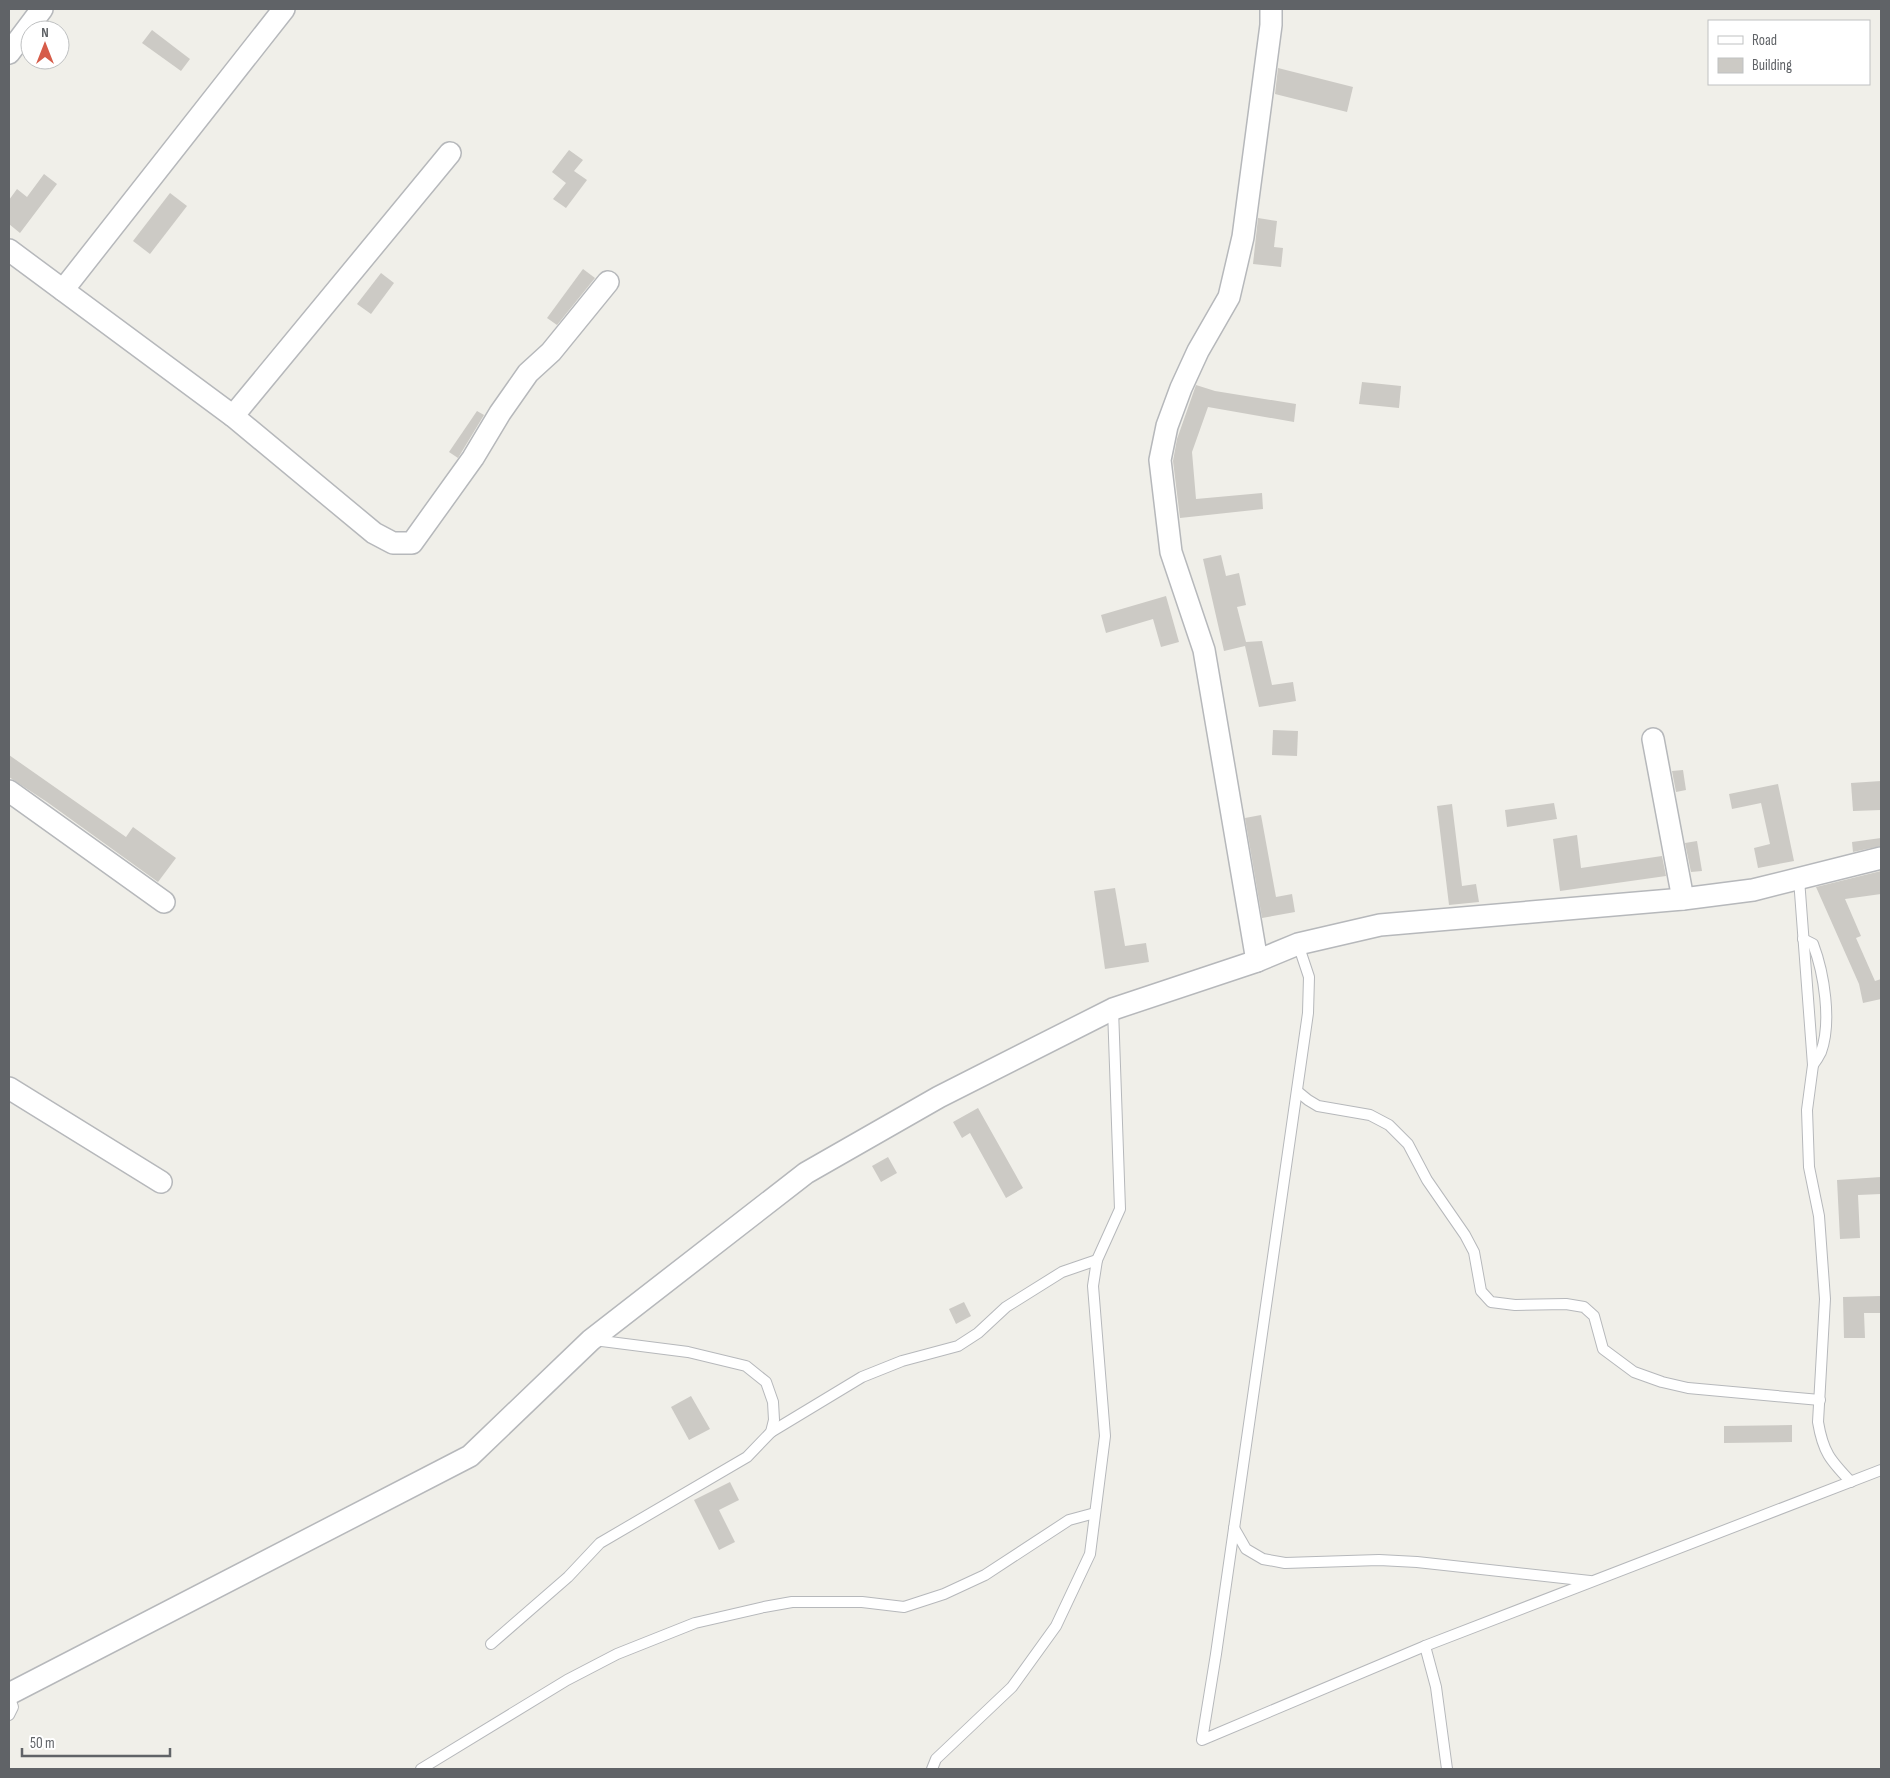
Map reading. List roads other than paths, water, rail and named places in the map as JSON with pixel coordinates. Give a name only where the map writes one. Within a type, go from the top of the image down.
[{"type":"street","points":[[9,52],[42,9]]},
{"type":"street","points":[[63,290],[284,9]]},
{"type":"street","points":[[1257,961],[1204,650],[1171,552],[1160,460],[1167,426],[1181,388],[1198,351],[1229,297],[1243,237],[1270,24],[1270,9]]},
{"type":"street","points":[[234,416],[450,153]]},
{"type":"street","points":[[9,250],[234,416],[374,533],[393,543],[412,543],[473,458],[500,413],[528,373],[551,352],[608,282]]},
{"type":"street","points":[[1653,740],[1682,899]]},
{"type":"street","points":[[9,791],[164,902]]},
{"type":"street","points":[[9,1695],[470,1456],[591,1340],[806,1173],[939,1097],[1113,1009],[1257,961],[1298,944],[1380,925],[1682,899],[1753,890],[1881,858]]},
{"type":"street","points":[[9,1088],[161,1182]]},
{"type":"lane","points":[[1799,879],[1813,1065],[1807,1110],[1809,1167],[1819,1216],[1826,1299],[1818,1422],[1820,1438],[1830,1461],[1851,1482]]},
{"type":"lane","points":[[1803,939],[1813,944],[1823,984],[1826,1030],[1821,1052],[1813,1065]]},
{"type":"lane","points":[[1298,944],[1309,977],[1308,1013],[1202,1740],[1425,1646],[1881,1470]]},
{"type":"lane","points":[[932,1769],[936,1759],[1012,1688],[1056,1626],[1090,1554],[1105,1436],[1092,1286],[1097,1260],[1120,1209],[1113,1009]]},
{"type":"lane","points":[[1297,1090],[1318,1106],[1370,1115],[1389,1125],[1408,1144],[1427,1180],[1465,1235],[1474,1252],[1481,1291],[1491,1302],[1566,1304],[1584,1307],[1594,1316],[1603,1349],[1634,1372],[1662,1382],[1688,1388],[1820,1400]]},
{"type":"lane","points":[[491,1644],[568,1577],[600,1544],[747,1457],[771,1432],[862,1377],[902,1361],[958,1346],[978,1333],[1006,1307],[1062,1272],[1097,1260]]},
{"type":"lane","points":[[591,1340],[688,1352],[746,1366],[766,1382],[773,1402],[774,1420],[771,1432]]},
{"type":"lane","points":[[421,1769],[567,1680],[617,1654],[695,1623],[792,1602],[862,1602],[904,1607],[944,1594],[985,1575],[1069,1520],[1095,1513]]},
{"type":"lane","points":[[1234,1528],[1246,1549],[1263,1559],[1285,1563],[1379,1560],[1417,1562],[1592,1581]]},
{"type":"lane","points":[[1425,1646],[1436,1687],[1447,1769]]},
{"type":"lane","points":[[9,1695],[13,1707],[9,1715]]}]
